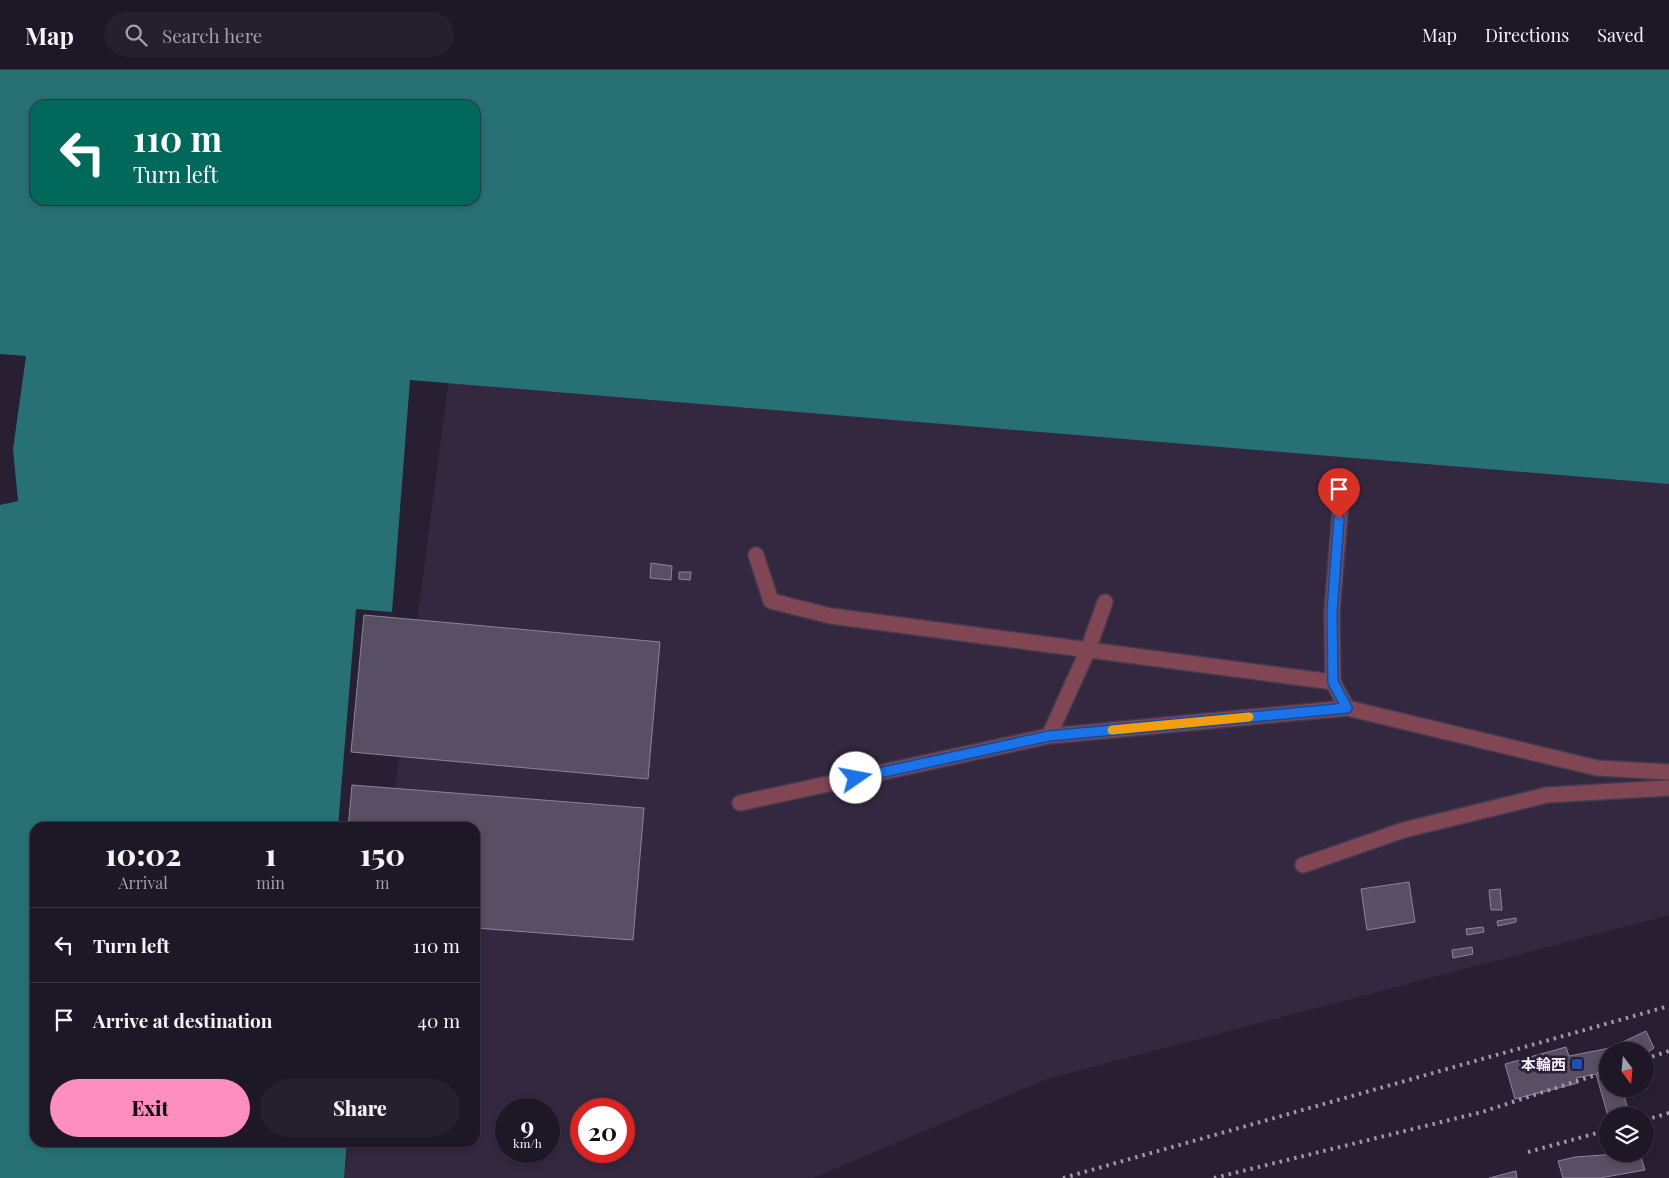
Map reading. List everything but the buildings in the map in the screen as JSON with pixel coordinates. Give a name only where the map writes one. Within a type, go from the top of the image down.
[{"type":"lane","points":[[1341,500],[1332,612],[1333,682],[1347,708]]},
{"type":"lane","points":[[756,555],[771,601],[832,616],[1333,682]]},
{"type":"lane","points":[[1049,736],[1088,650],[1105,602]]},
{"type":"lane","points":[[740,803],[1049,736],[1347,708],[1596,768],[1669,772]]},
{"type":"lane","points":[[1303,865],[1404,830],[1546,795],[1669,788]]},
{"type":"shaded area","points":[[0,70],[1669,70],[1669,484],[410,380],[392,612],[356,609],[338,822],[30,822],[30,1147],[347,1147],[344,1178],[0,1178],[0,505],[18,501],[13,449],[26,356],[0,354]]},
{"type":"shaded area","points":[[452,355],[1669,463],[1669,915],[1047,1079],[813,1178],[344,1178],[348,1147],[480,1147],[480,822],[391,822]]},
{"type":"railway","points":[[1063,1178],[1669,1006]]},
{"type":"railway","points":[[1654,1056],[1669,1051]]},
{"type":"railway","points":[[1214,1178],[1482,1112],[1599,1074]]},
{"type":"railway","points":[[1654,1117],[1669,1113]]},
{"type":"railway","points":[[1528,1152],[1599,1132]]},
{"type":"slow traffic","points":[[1112,730],[1249,717]]},
{"type":"place","name":"本輪西","points":[[1577,1064]]},
{"type":"route","points":[[856,778],[1049,736],[1347,708],[1333,682],[1332,612],[1339,519]]}]
